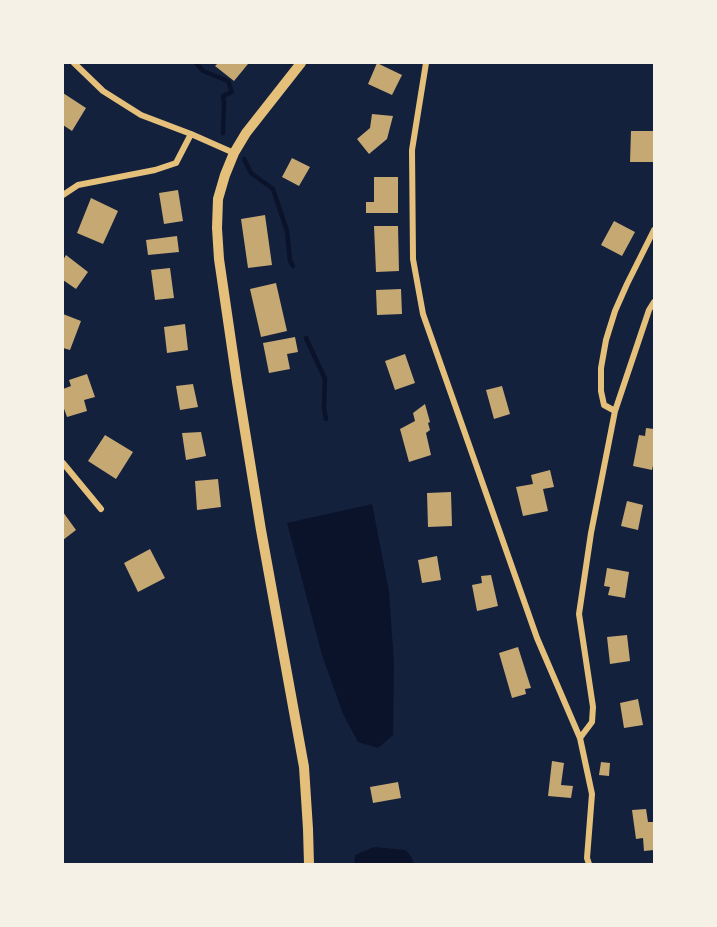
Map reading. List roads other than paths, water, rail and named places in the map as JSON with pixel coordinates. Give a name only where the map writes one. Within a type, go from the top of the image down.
[{"type":"main road","points":[[301,63],[246,133],[234,153],[218,199],[216,228],[237,382],[261,530],[304,767],[309,864]]},
{"type":"street","points":[[74,63],[103,91],[141,116],[234,153]]},
{"type":"street","points":[[426,63],[412,150],[412,259],[423,314],[537,638],[580,738],[592,794],[587,858],[589,864]]},
{"type":"street","points":[[63,195],[78,185],[155,170],[176,163],[191,134]]},
{"type":"street","points":[[615,411],[604,405],[601,391],[601,368],[606,340],[615,311],[654,230]]},
{"type":"street","points":[[580,738],[592,722],[593,707],[579,614],[591,533],[615,411],[649,310],[654,302]]},
{"type":"street","points":[[63,463],[101,509]]},
{"type":"water","points":[[372,504],[389,591],[394,663],[393,735],[378,748],[358,742],[343,714],[322,655],[287,523]]},
{"type":"water","points":[[374,847],[406,850],[414,864],[354,864],[355,855]]},
{"type":"waterway","points":[[196,63],[203,71],[228,81],[232,92],[223,96],[223,133]]},
{"type":"waterway","points":[[244,159],[251,173],[273,189],[287,231],[290,261],[293,266]]},
{"type":"waterway","points":[[306,338],[325,379],[326,419]]}]
